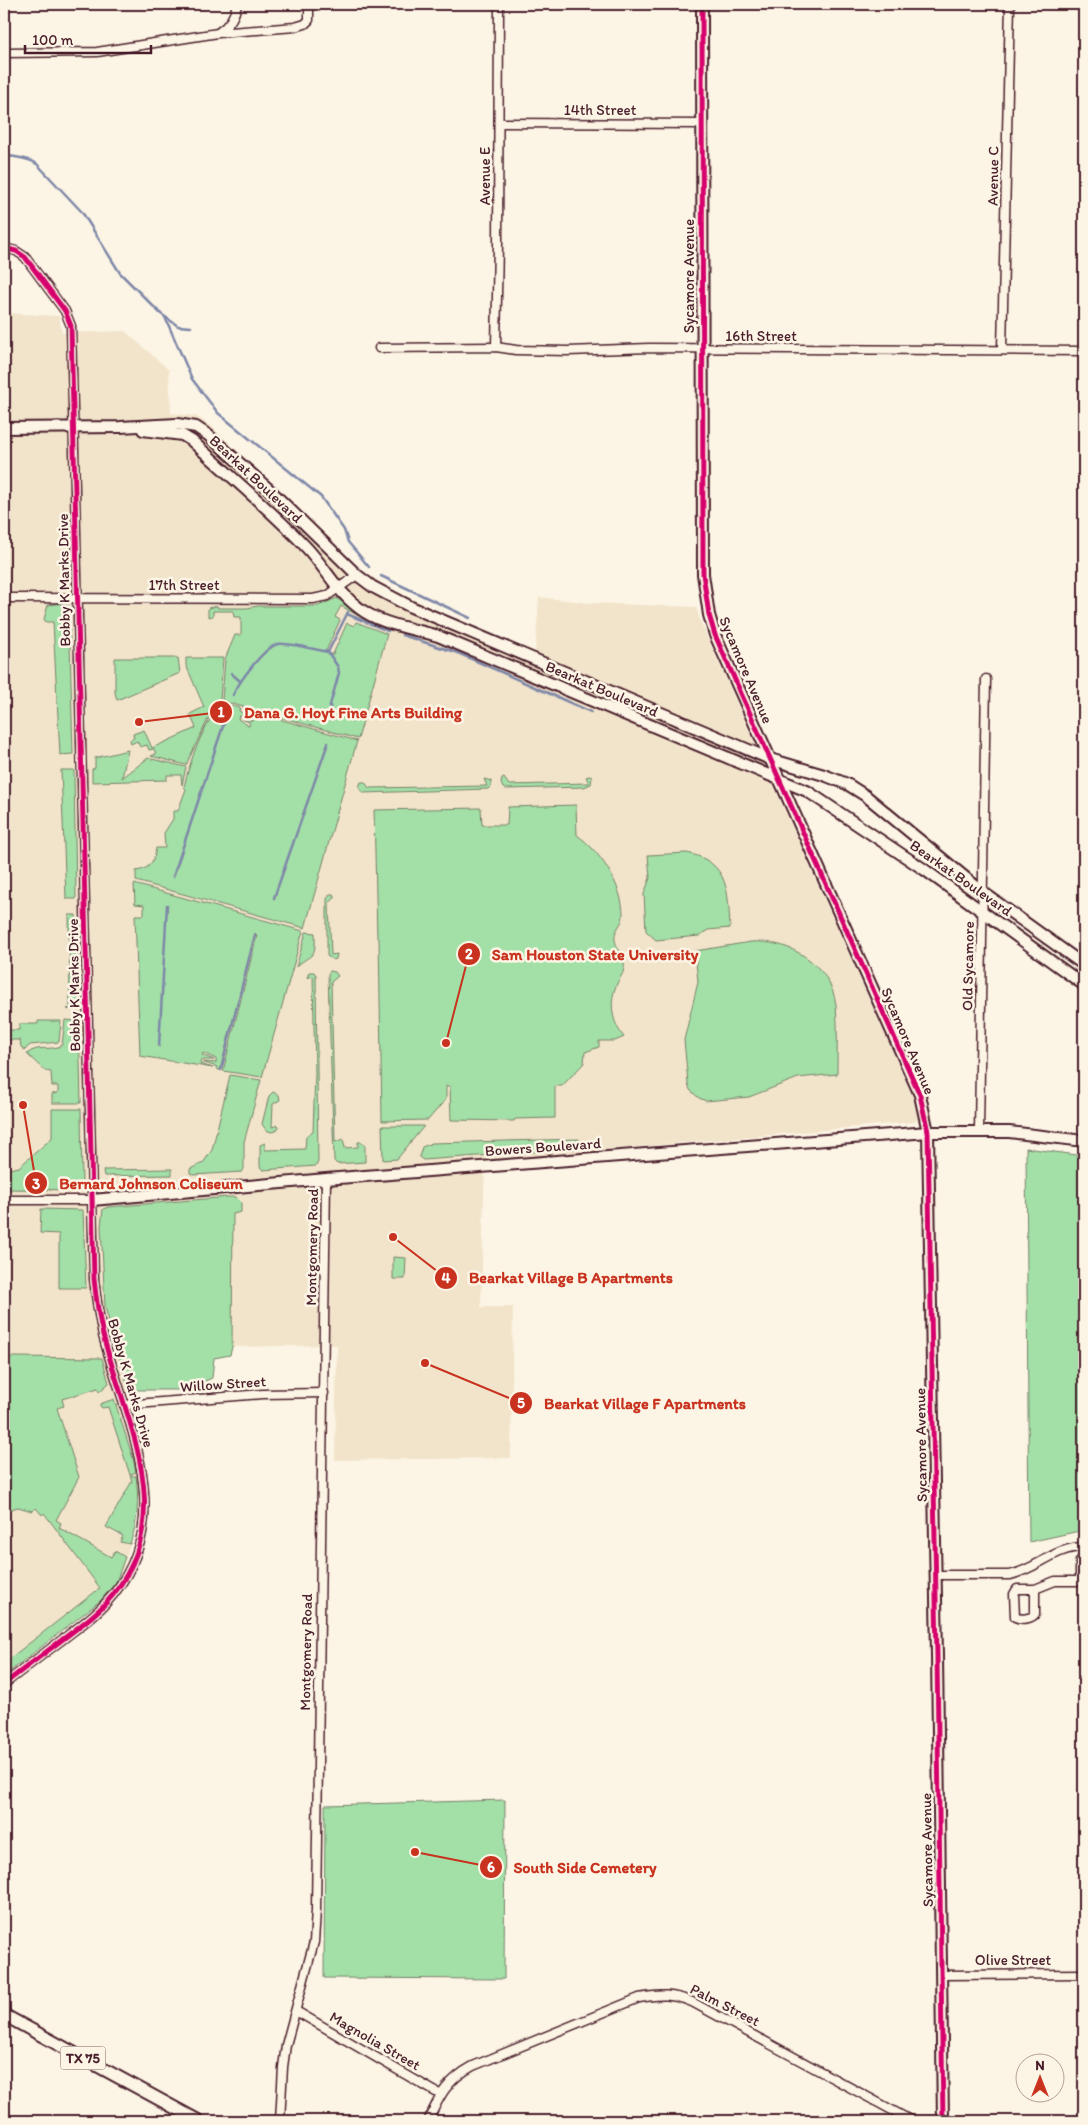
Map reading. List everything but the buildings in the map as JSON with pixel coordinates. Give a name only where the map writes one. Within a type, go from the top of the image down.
[{"type":"main road","name":"TX 75","points":[[4,2015],[198,2121]]},
{"type":"street","points":[[218,33],[230,22],[238,4]]},
{"type":"street","points":[[4,53],[97,52],[218,33],[295,27],[305,24],[309,20],[309,4]]},
{"type":"street","name":"Avenue E","points":[[496,348],[499,123],[498,4]]},
{"type":"street","name":"Sycamore Avenue","points":[[702,4],[703,574],[705,596],[715,635],[920,1095],[928,1132],[943,2121]]},
{"type":"street","name":"Avenue C","points":[[1002,349],[1010,4]]},
{"type":"street","name":"14th Street","points":[[499,123],[701,124]]},
{"type":"street","name":"Bobby K Marks Drive","points":[[4,248],[16,251],[25,257],[65,311],[70,326],[94,1279],[103,1335],[138,1449],[146,1500],[138,1547],[130,1568],[105,1605],[4,1684]]},
{"type":"street","name":"16th Street","points":[[379,348],[496,348],[568,351],[649,348],[702,350],[1002,349],[1084,351]]},
{"type":"street","name":"Bearkat Boulevard","points":[[4,428],[120,428],[178,424],[196,427],[208,435],[273,493],[357,575],[373,587],[411,607],[770,759],[824,775],[846,784],[866,796],[984,893],[1084,965]]},
{"type":"street","name":"Bearkat Boulevard","points":[[120,428],[182,435],[192,440],[307,548],[338,588],[359,608],[373,616],[397,625],[438,636],[807,792],[829,805],[983,912],[1084,985]]},
{"type":"street","name":"17th Street","points":[[4,598],[313,599],[326,596],[357,575]]},
{"type":"street","name":"Old Sycamore","points":[[979,1132],[986,679]]},
{"type":"street","name":"Bowers Boulevard","points":[[4,1200],[92,1200],[326,1179],[928,1132],[1035,1134],[1084,1141]]},
{"type":"street","name":"Montgomery Road","points":[[280,2121],[286,2045],[314,1942],[316,1910],[326,1179]]},
{"type":"street","name":"Willow Street","points":[[124,1406],[262,1394],[324,1393]]},
{"type":"street","points":[[936,1575],[1010,1575],[1020,1573],[1066,1548],[1084,1547]]},
{"type":"street","points":[[1035,1589],[1036,1614],[1031,1618],[1015,1617],[1014,1591],[1035,1589],[1054,1581],[1082,1581],[1080,1561],[1084,1556]]},
{"type":"street","name":"Olive Street","points":[[941,1975],[1084,1974]]},
{"type":"street","name":"Palm Street","points":[[428,2121],[441,2095],[458,2074],[473,2066],[639,1998],[660,1994],[679,1996],[692,2002],[912,2121]]},
{"type":"street","name":"Magnolia Street","points":[[296,2011],[441,2095]]},
{"type":"shaded area","points":[[4,313],[59,316],[62,333],[125,331],[169,370],[171,413],[196,416],[211,426],[351,562],[385,586],[461,622],[535,652],[539,597],[591,603],[696,607],[701,623],[920,1113],[919,1119],[914,1122],[485,1161],[481,1307],[513,1307],[511,1458],[335,1460],[337,1345],[232,1347],[212,1355],[207,1385],[131,1390],[117,1398],[134,1457],[139,1487],[138,1513],[123,1568],[111,1587],[4,1675]]},
{"type":"green space","points":[[337,598],[364,619],[341,606],[335,617],[340,620],[326,651],[329,654],[333,654],[347,623],[354,626],[356,622],[387,634],[358,739],[222,701],[225,659],[235,635],[241,635],[241,617],[234,617],[233,611],[213,611],[213,616],[208,617],[208,608],[217,606],[218,608],[247,608],[258,606],[318,606]]},
{"type":"green space","points":[[65,603],[69,607],[73,754],[60,755],[53,622],[46,622],[44,619],[48,605]]},
{"type":"green space","points":[[115,658],[178,658],[180,673],[117,700],[115,693]]},
{"type":"green space","points":[[186,658],[223,658],[220,701],[212,711],[186,765],[151,756],[156,754],[154,749],[149,750],[147,745],[140,747],[137,741],[131,744],[130,740],[134,738],[133,734],[144,730],[152,748],[196,728],[190,714],[204,707],[186,665]]},
{"type":"green space","points":[[221,703],[240,708],[239,711],[252,718],[239,716],[238,719],[249,726],[250,723],[241,718],[253,721],[255,717],[243,709],[357,741],[305,928],[136,881],[136,871],[148,867],[154,857],[156,848],[165,848],[164,833],[173,819],[173,811],[178,811],[186,789],[184,787],[194,754],[208,722]]},
{"type":"green space","points":[[128,750],[122,778],[148,758],[186,767],[182,785],[181,775],[167,775],[167,780],[92,782],[92,769],[95,768],[95,758]]},
{"type":"green space","points":[[61,770],[74,770],[76,899],[66,899]]},
{"type":"green space","points":[[586,777],[592,777],[591,784],[584,787],[506,789],[503,788],[501,783],[504,778],[509,785],[589,783]]},
{"type":"green space","points":[[484,779],[491,781],[491,786],[488,789],[363,793],[359,787],[361,782],[365,782],[369,788],[487,786]]},
{"type":"green space","points":[[576,805],[577,835],[594,850],[609,870],[615,881],[622,904],[623,919],[615,936],[616,944],[623,957],[624,969],[614,992],[612,1006],[614,1019],[624,1037],[615,1041],[599,1041],[599,1047],[585,1052],[584,1063],[562,1086],[555,1086],[555,1118],[515,1119],[514,1121],[451,1120],[450,1086],[446,1086],[446,1099],[428,1120],[382,1121],[379,938],[377,938],[374,810],[481,808],[482,825],[507,825],[508,807]]},
{"type":"green space","points":[[687,853],[701,857],[719,871],[727,891],[730,928],[708,930],[699,936],[656,940],[646,931],[644,894],[650,878],[648,855]]},
{"type":"green space","points":[[134,884],[303,931],[262,1077],[223,1071],[257,935],[255,933],[220,1070],[216,1069],[217,1067],[202,1062],[216,1063],[216,1059],[203,1053],[202,1055],[214,1060],[201,1060],[200,1064],[213,1068],[140,1056],[135,915],[144,915],[144,905],[135,904]]},
{"type":"green space","points":[[330,894],[336,897],[329,903],[331,955],[337,954],[336,959],[333,960],[327,956],[327,899]]},
{"type":"green space","points":[[69,915],[76,915],[79,1011],[67,1009],[70,1008]]},
{"type":"green space","points":[[306,932],[315,933],[314,952],[296,967]]},
{"type":"green space","points":[[751,942],[765,942],[793,950],[817,966],[826,977],[836,1005],[837,1074],[798,1078],[749,1097],[706,1101],[690,1090],[684,1040],[698,982],[695,951]]},
{"type":"green space","points":[[330,971],[335,972],[338,976],[331,982],[335,1142],[343,1139],[345,1148],[358,1147],[358,1142],[362,1142],[365,1145],[365,1162],[337,1164],[334,1161],[328,974]]},
{"type":"green space","points":[[309,972],[314,972],[316,975],[318,1162],[316,1166],[263,1170],[260,1167],[260,1145],[265,1143],[265,1150],[305,1149],[306,1136],[313,1131],[315,1073],[313,976],[307,978]]},
{"type":"green space","points":[[65,1020],[79,1021],[81,1103],[52,1103],[52,1094],[58,1093],[58,1086],[52,1086],[51,1072],[45,1071],[27,1054],[36,1049],[53,1048],[62,1045]]},
{"type":"green space","points":[[38,1021],[61,1021],[59,1042],[30,1045],[25,1050],[21,1047],[20,1040],[4,1040],[4,1030],[19,1030],[19,1024],[38,1024]]},
{"type":"green space","points":[[230,1075],[261,1080],[244,1142],[244,1169],[242,1172],[193,1175],[190,1173],[190,1169],[203,1163],[212,1150]]},
{"type":"green space","points":[[273,1092],[279,1095],[280,1100],[273,1104],[272,1127],[278,1125],[279,1127],[276,1131],[271,1132],[266,1130],[262,1124],[269,1096]]},
{"type":"green space","points":[[52,1109],[81,1109],[82,1186],[76,1190],[4,1189],[4,1170],[19,1167],[52,1138]]},
{"type":"green space","points":[[382,1126],[424,1126],[397,1159],[383,1160]]},
{"type":"green space","points":[[579,1139],[581,1144],[575,1149],[423,1160],[419,1157],[422,1147],[432,1143]]},
{"type":"green space","points":[[1026,1148],[1084,1156],[1084,1530],[1029,1542]]},
{"type":"green space","points":[[172,1169],[172,1175],[104,1176],[103,1170]]},
{"type":"green space","points":[[236,1197],[241,1202],[241,1212],[233,1214],[232,1347],[230,1355],[214,1358],[212,1378],[205,1381],[203,1392],[192,1392],[189,1387],[185,1390],[136,1390],[135,1397],[131,1397],[105,1307],[101,1226],[103,1209],[108,1207]]},
{"type":"green space","points":[[41,1209],[83,1210],[86,1288],[59,1288],[59,1234],[40,1233]]},
{"type":"green space","points":[[393,1257],[406,1258],[405,1279],[393,1279]]},
{"type":"green space","points":[[13,1357],[102,1358],[109,1383],[99,1392],[98,1388],[62,1399],[64,1406],[57,1408],[79,1477],[56,1520],[61,1523],[59,1528],[111,1557],[115,1551],[125,1557],[116,1582],[100,1601],[4,1676],[4,1663],[100,1588],[44,1513],[42,1515],[36,1508],[32,1511],[18,1507],[4,1511],[4,1359]]},
{"type":"green space","points":[[114,1399],[136,1472],[131,1474],[136,1476],[138,1502],[135,1528],[130,1544],[120,1542],[123,1536],[106,1527],[132,1481],[108,1407],[102,1408],[100,1406],[100,1404]]},
{"type":"green space","points":[[505,1800],[504,1979],[324,1978],[325,1805]]},
{"type":"waterway","points":[[4,155],[25,159],[37,164],[82,212],[120,273],[161,314],[178,326],[191,327]]},
{"type":"waterway","points":[[165,317],[192,379],[218,413],[321,497],[344,530],[348,542],[369,567]]},
{"type":"waterway","points":[[381,576],[470,618]]},
{"type":"waterway","points":[[328,652],[348,612]]},
{"type":"waterway","points":[[347,614],[388,631]]},
{"type":"waterway","points":[[402,635],[458,653],[591,712]]},
{"type":"waterway","points":[[233,695],[259,658],[278,644],[303,646],[328,652],[338,667],[339,673],[330,705],[330,720]]},
{"type":"waterway","points":[[231,673],[240,681]]},
{"type":"waterway","points":[[173,877],[227,714]]},
{"type":"waterway","points":[[274,898],[328,743]]},
{"type":"waterway","points":[[159,1046],[167,905]]},
{"type":"waterway","points":[[221,1070],[255,935]]},
{"type":"cycle path","points":[[702,4],[703,574],[709,615],[715,635],[920,1095],[928,1132],[943,2121]]},
{"type":"cycle path","points":[[4,248],[16,251],[25,257],[65,311],[71,326],[94,1279],[103,1335],[134,1438],[142,1473],[145,1507],[141,1540],[128,1573],[105,1604],[82,1625],[4,1684]]},
{"type":"place","name":"Dana G. Hoyt Fine Arts Building","points":[[139,722]]},
{"type":"place","name":"Sam Houston State University","points":[[446,1043]]},
{"type":"place","name":"Bernard Johnson Coliseum","points":[[23,1105]]},
{"type":"place","name":"Bearkat Village B Apartments","points":[[393,1237]]},
{"type":"place","name":"Bearkat Village F Apartments","points":[[425,1363]]},
{"type":"place","name":"South Side Cemetery","points":[[415,1852]]}]
